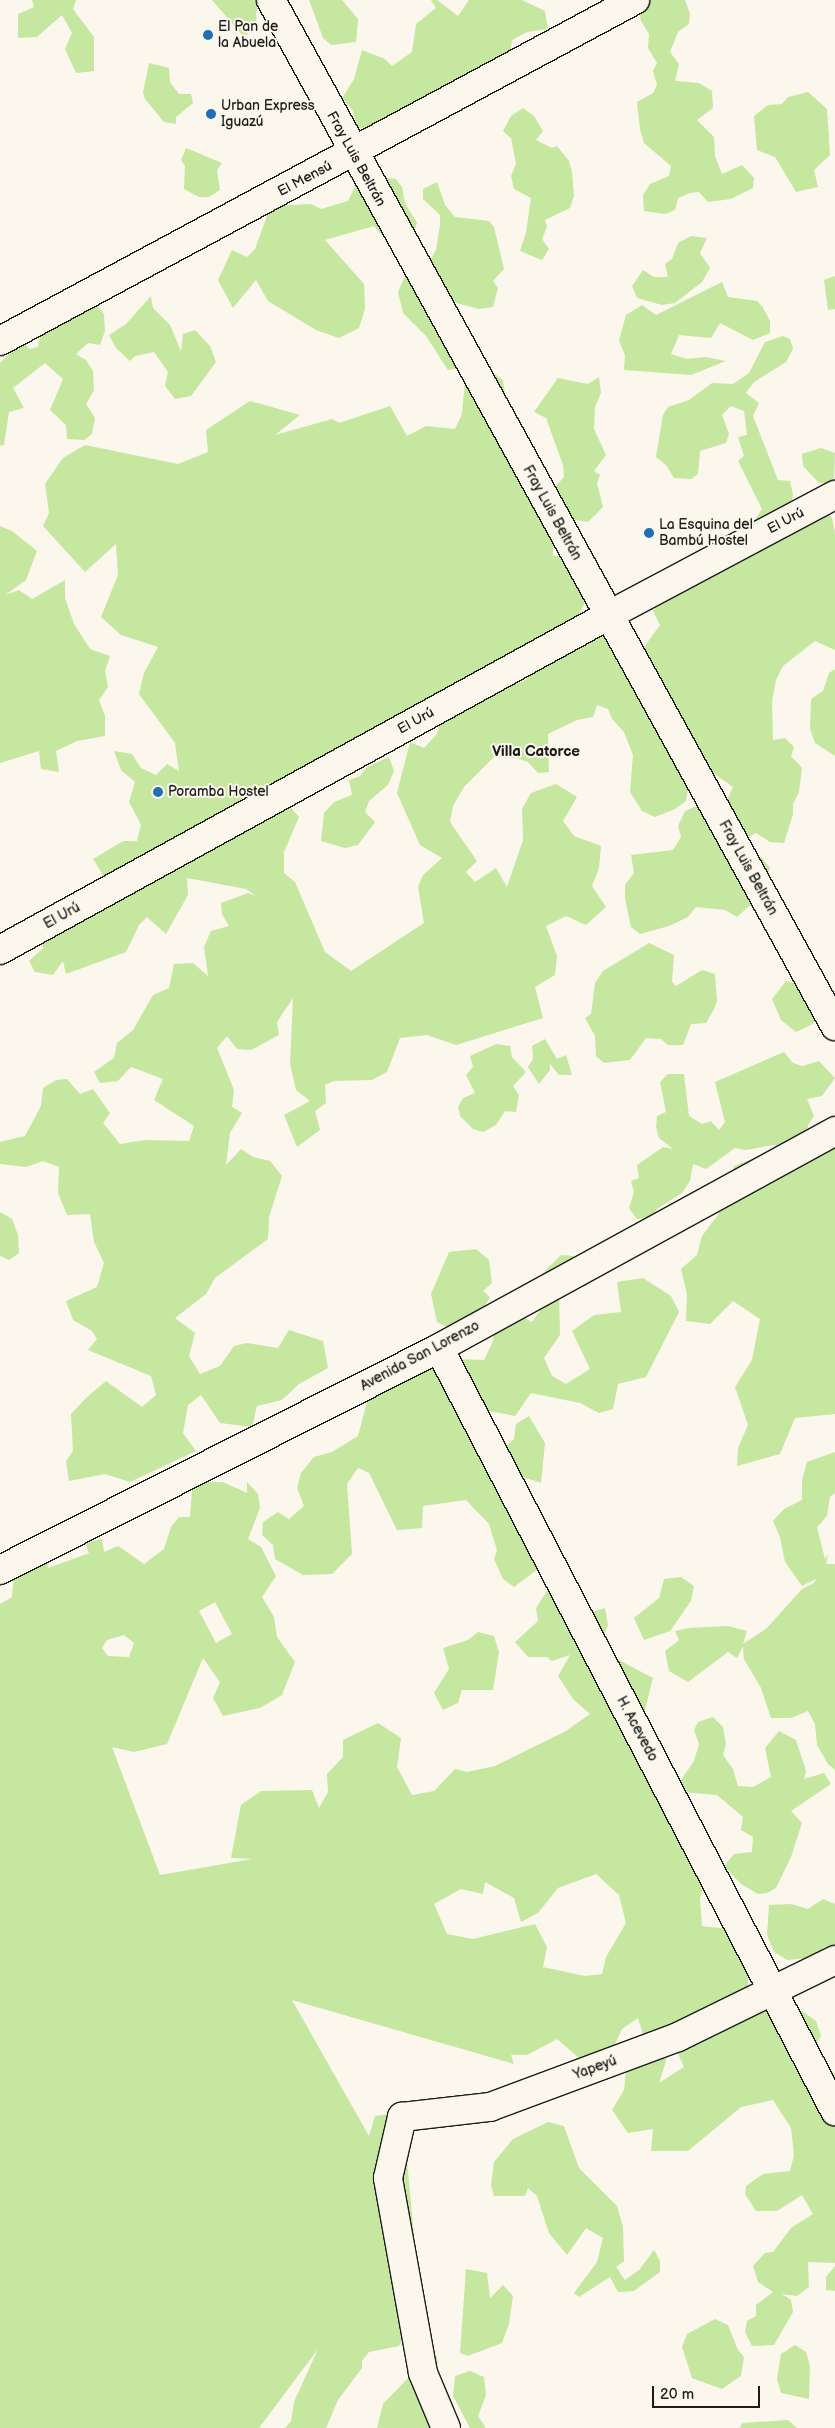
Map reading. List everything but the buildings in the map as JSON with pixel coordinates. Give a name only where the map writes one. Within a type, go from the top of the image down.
[{"type":"street","name":"Fray Luis Beltrán","points":[[270,0],[835,1026]]},
{"type":"street","name":"El Mensú","points":[[0,342],[635,0]]},
{"type":"street","name":"El Urú","points":[[0,950],[608,615],[835,495]]},
{"type":"street","name":"Avenida San Lorenzo","points":[[0,1570],[438,1348],[835,1131]]},
{"type":"street","name":"H. Acevedo","points":[[438,1348],[835,2111]]},
{"type":"street","name":"Yapeyú","points":[[446,2428],[423,2373],[388,2178],[402,2117],[490,2107],[678,2037],[835,1960]]},
{"type":"green space","points":[[32,0],[76,0],[73,9],[94,37],[94,71],[76,73],[65,49],[72,33],[62,15],[37,37],[18,38],[18,14],[34,7]]},
{"type":"green space","points":[[212,0],[271,0],[256,11],[257,29],[243,36]]},
{"type":"green space","points":[[309,0],[342,0],[358,19],[356,42],[331,45],[323,38]]},
{"type":"green space","points":[[431,0],[437,0],[458,16],[469,0],[522,0],[545,11],[548,29],[527,32],[512,40],[510,57],[371,129],[357,128],[353,111],[342,98],[354,79],[362,50],[385,59],[392,66],[412,52],[416,24],[436,8]]},
{"type":"green space","points":[[636,0],[685,0],[690,14],[689,24],[678,32],[670,52],[679,64],[675,81],[699,83],[712,91],[713,108],[697,120],[714,137],[715,156],[722,174],[742,165],[754,178],[753,188],[731,199],[708,202],[699,192],[690,193],[678,198],[675,210],[665,214],[644,211],[643,195],[650,184],[669,176],[671,166],[644,143],[640,129],[637,102],[653,93],[657,85],[653,71],[657,63],[648,48],[649,34],[641,21]]},
{"type":"green space","points":[[149,63],[169,68],[170,82],[179,94],[191,94],[193,103],[176,117],[176,124],[164,122],[145,99],[143,93]]},
{"type":"green space","points":[[808,92],[827,109],[830,155],[814,170],[818,187],[796,192],[775,157],[757,150],[754,116],[768,105],[782,104],[788,97]]},
{"type":"green space","points":[[523,108],[534,116],[543,131],[536,140],[552,148],[557,146],[569,161],[572,172],[574,196],[570,208],[545,220],[547,227],[542,239],[549,249],[542,260],[520,251],[526,233],[531,198],[514,189],[511,176],[516,164],[511,138],[503,131],[511,116]]},
{"type":"green space","points":[[186,148],[222,163],[217,170],[220,190],[209,197],[199,197],[184,189],[185,166],[181,160]]},
{"type":"green space","points":[[381,177],[396,179],[402,187],[405,203],[417,223],[411,241],[418,241],[428,254],[428,264],[436,250],[440,215],[423,199],[423,189],[437,182],[445,205],[455,217],[489,221],[494,227],[504,269],[493,281],[498,288],[493,307],[479,309],[456,303],[447,295],[461,368],[448,370],[426,336],[403,313],[398,292],[406,274],[398,253],[374,226],[325,240],[364,284],[365,309],[359,328],[339,338],[316,330],[268,301],[256,280],[233,308],[218,280],[232,250],[247,257],[255,249],[267,216],[262,212],[277,206],[311,204],[321,209],[348,201],[357,183]]},
{"type":"green space","points":[[691,236],[707,238],[700,253],[710,268],[702,282],[675,303],[662,305],[637,298],[632,286],[643,270],[654,277],[668,277],[665,264],[672,259],[678,243]]},
{"type":"green space","points":[[835,276],[835,309],[828,310],[824,280]]},
{"type":"green space","points":[[722,282],[728,297],[757,301],[762,306],[770,321],[770,333],[753,340],[720,323],[711,338],[679,335],[671,354],[687,359],[706,357],[726,361],[691,375],[624,370],[625,355],[619,341],[626,315],[642,305],[656,315]]},
{"type":"green space","points":[[151,296],[153,308],[170,325],[181,351],[183,334],[195,330],[210,346],[216,362],[191,396],[175,399],[165,386],[168,372],[154,352],[135,356],[130,361],[116,348],[109,335],[126,324]]},
{"type":"green space","points":[[81,298],[97,305],[104,314],[105,331],[100,345],[88,343],[76,354],[86,360],[93,371],[94,390],[86,404],[95,418],[92,434],[84,440],[67,439],[66,425],[50,410],[63,379],[45,363],[13,388],[24,408],[9,412],[4,445],[0,446],[0,363],[21,341],[30,349],[38,347],[40,336]]},
{"type":"green space","points":[[783,336],[790,339],[793,349],[786,362],[754,382],[746,393],[759,403],[753,416],[778,480],[790,481],[793,495],[790,509],[765,532],[754,521],[762,509],[738,461],[744,456],[738,437],[747,435],[744,411],[731,406],[722,415],[729,434],[726,443],[700,451],[698,474],[691,479],[674,478],[666,465],[656,457],[663,415],[668,407],[689,400],[712,383],[733,384],[749,373],[765,342]]},
{"type":"green space","points":[[487,368],[503,380],[512,440],[553,514],[553,556],[575,554],[601,569],[577,619],[285,801],[299,817],[284,852],[284,873],[295,882],[325,952],[351,971],[424,923],[418,887],[423,875],[442,858],[420,845],[397,793],[410,742],[424,748],[437,734],[442,712],[485,683],[523,682],[586,618],[645,655],[644,647],[660,625],[653,611],[671,592],[824,508],[832,518],[835,532],[835,650],[815,641],[783,666],[776,680],[772,701],[773,740],[785,738],[794,747],[791,756],[802,768],[799,792],[793,804],[793,814],[784,843],[770,842],[756,833],[730,847],[762,858],[770,868],[757,899],[737,917],[725,910],[696,907],[688,917],[669,926],[640,934],[631,927],[625,899],[625,885],[634,873],[631,855],[673,850],[681,837],[678,826],[685,811],[706,802],[726,802],[733,787],[706,768],[690,778],[686,801],[675,809],[655,817],[642,811],[630,792],[633,755],[624,732],[612,719],[608,709],[597,705],[593,717],[577,720],[548,734],[549,772],[538,773],[528,762],[516,758],[494,757],[464,787],[453,806],[450,822],[477,861],[466,872],[475,882],[496,868],[507,887],[523,840],[522,809],[531,793],[556,784],[577,797],[563,821],[574,836],[601,846],[599,868],[592,886],[606,907],[586,925],[566,916],[546,926],[557,956],[555,975],[535,987],[543,1018],[456,1045],[427,1035],[400,1038],[387,1072],[372,1080],[334,1081],[325,1085],[326,1103],[315,1111],[320,1130],[297,1147],[284,1115],[310,1101],[296,1090],[290,1064],[293,998],[277,1022],[279,1035],[251,1050],[237,1049],[227,1036],[217,1048],[234,1090],[232,1107],[242,1113],[230,1133],[226,1165],[241,1149],[253,1157],[270,1161],[282,1176],[269,1217],[268,1239],[215,1278],[206,1294],[175,1318],[195,1333],[189,1356],[200,1374],[220,1366],[234,1346],[247,1343],[278,1348],[289,1330],[323,1341],[328,1368],[299,1384],[282,1400],[257,1406],[252,1427],[220,1423],[201,1395],[188,1405],[183,1433],[196,1451],[130,1482],[105,1474],[69,1481],[66,1461],[73,1451],[71,1414],[87,1397],[106,1381],[142,1407],[156,1395],[151,1376],[88,1350],[97,1339],[92,1331],[73,1320],[66,1301],[97,1287],[104,1263],[94,1242],[90,1214],[67,1215],[58,1193],[59,1167],[43,1161],[26,1167],[0,1164],[0,1142],[25,1136],[41,1106],[43,1088],[56,1080],[67,1079],[80,1094],[93,1089],[110,1113],[103,1123],[120,1144],[145,1140],[189,1141],[194,1126],[154,1100],[163,1079],[131,1067],[118,1081],[100,1083],[94,1072],[114,1058],[117,1043],[133,1030],[153,995],[169,988],[174,964],[193,963],[208,976],[204,947],[211,931],[229,926],[222,914],[221,903],[248,893],[256,896],[246,889],[187,878],[188,895],[166,934],[147,917],[139,925],[126,952],[66,974],[63,961],[53,975],[35,972],[29,961],[43,948],[42,933],[106,880],[93,859],[123,841],[137,841],[141,825],[129,802],[135,782],[121,770],[114,751],[132,754],[141,768],[156,775],[167,764],[179,771],[175,743],[139,694],[144,673],[158,647],[121,635],[101,617],[118,575],[116,544],[85,572],[43,526],[49,513],[45,484],[63,458],[85,445],[178,464],[208,452],[206,430],[250,401],[300,415],[275,435],[332,419],[339,423],[390,406],[407,436],[426,426],[455,429],[462,414],[465,382]]},
{"type":"green space","points":[[599,377],[601,393],[595,407],[594,429],[606,455],[594,471],[600,475],[597,483],[603,507],[588,522],[566,518],[553,489],[564,477],[563,465],[546,418],[534,412],[558,378],[588,384]]},
{"type":"green space","points":[[821,448],[835,453],[834,483],[819,483],[803,466],[802,454]]},
{"type":"green space","points":[[0,526],[12,531],[37,551],[26,580],[5,595],[19,590],[32,599],[65,580],[65,598],[74,624],[90,649],[110,656],[105,671],[108,687],[99,700],[105,716],[105,736],[77,741],[56,751],[59,772],[41,769],[39,751],[0,763]]},
{"type":"green space","points":[[835,669],[835,756],[815,743],[810,728],[811,699],[823,691],[829,673]]},
{"type":"green space","points":[[389,757],[394,771],[388,785],[369,801],[365,812],[375,822],[358,845],[345,848],[321,841],[324,813],[334,802],[352,795],[349,780],[360,776],[367,767]]},
{"type":"green space","points":[[649,943],[674,955],[672,982],[676,986],[702,970],[715,974],[717,1001],[714,1009],[706,1023],[691,1024],[683,1045],[668,1045],[661,1039],[646,1038],[630,1060],[604,1063],[596,1056],[595,1036],[585,1018],[591,1014],[595,983],[603,971]]},
{"type":"green space","points":[[786,981],[806,985],[820,1010],[813,1024],[796,1032],[781,1020],[772,999]]},
{"type":"green space","points":[[545,1039],[557,1059],[566,1055],[572,1075],[559,1075],[550,1064],[550,1070],[539,1084],[528,1067],[533,1059],[532,1046]]},
{"type":"green space","points":[[496,1044],[510,1046],[512,1057],[526,1072],[513,1086],[519,1095],[516,1112],[505,1111],[496,1125],[483,1132],[473,1129],[460,1116],[458,1107],[463,1098],[475,1093],[466,1075],[473,1067],[470,1056]]},
{"type":"green space","points":[[784,1052],[793,1063],[802,1066],[819,1061],[835,1078],[822,1096],[807,1099],[814,1116],[808,1125],[806,1139],[787,1148],[773,1145],[746,1150],[735,1148],[706,1169],[693,1164],[690,1181],[682,1193],[657,1209],[652,1218],[637,1219],[629,1208],[634,1192],[631,1181],[639,1178],[637,1165],[663,1147],[673,1149],[659,1138],[656,1127],[657,1116],[666,1112],[660,1082],[668,1074],[684,1074],[689,1116],[702,1124],[711,1121],[719,1130],[725,1122],[715,1082]]},
{"type":"green space","points":[[835,1126],[835,1414],[795,1418],[780,1454],[737,1466],[738,1448],[748,1425],[735,1387],[752,1360],[760,1319],[733,1301],[710,1324],[686,1321],[687,1294],[681,1269],[697,1255],[702,1236],[718,1215],[734,1166]]},
{"type":"green space","points":[[0,1212],[12,1219],[18,1235],[19,1253],[9,1260],[0,1256]]},
{"type":"green space","points":[[476,1249],[489,1260],[492,1283],[483,1291],[490,1297],[480,1314],[453,1330],[437,1322],[431,1294],[449,1252]]},
{"type":"green space","points":[[561,1255],[573,1256],[588,1285],[559,1295],[560,1335],[544,1358],[552,1376],[566,1384],[590,1369],[572,1331],[594,1315],[621,1312],[617,1282],[643,1278],[671,1296],[679,1312],[646,1377],[618,1384],[613,1409],[599,1413],[580,1403],[531,1393],[515,1416],[484,1410],[502,1449],[514,1439],[516,1424],[529,1416],[545,1443],[541,1483],[517,1475],[545,1564],[514,1587],[503,1579],[494,1559],[497,1550],[489,1524],[466,1500],[423,1506],[422,1528],[397,1530],[369,1473],[358,1468],[347,1484],[352,1554],[332,1574],[303,1575],[275,1559],[273,1545],[262,1535],[263,1522],[278,1512],[289,1519],[304,1506],[297,1488],[301,1473],[314,1457],[332,1452],[358,1436],[368,1398],[385,1367],[454,1359],[484,1360],[493,1341],[494,1329],[510,1309],[532,1322],[546,1302],[537,1279]]},
{"type":"green space","points":[[835,1452],[835,1493],[830,1497],[827,1516],[817,1527],[825,1559],[828,1554],[826,1564],[835,1564],[835,1770],[828,1764],[817,1745],[815,1724],[808,1711],[791,1718],[771,1718],[761,1688],[744,1659],[743,1646],[737,1658],[728,1652],[688,1682],[669,1671],[665,1651],[679,1640],[675,1631],[689,1628],[728,1626],[747,1631],[743,1644],[766,1629],[802,1589],[814,1583],[816,1579],[802,1586],[785,1562],[780,1537],[773,1521],[784,1509],[802,1500],[802,1480],[807,1462]]},
{"type":"green space","points":[[205,1482],[223,1482],[247,1493],[247,1482],[258,1494],[260,1508],[248,1539],[261,1547],[276,1576],[262,1597],[274,1617],[277,1637],[295,1662],[282,1695],[260,1708],[223,1716],[213,1698],[220,1682],[203,1658],[167,1744],[134,1752],[112,1747],[160,1875],[252,1859],[231,1858],[241,1805],[261,1791],[312,1790],[319,1808],[328,1792],[327,1774],[343,1757],[343,1740],[378,1723],[401,1738],[397,1767],[412,1795],[434,1791],[455,1769],[467,1772],[495,1766],[566,1731],[590,1714],[573,1699],[558,1676],[570,1655],[552,1661],[547,1657],[528,1657],[515,1642],[538,1621],[536,1608],[557,1575],[585,1614],[605,1608],[608,1625],[601,1644],[615,1658],[653,1678],[645,1710],[632,1735],[707,1873],[700,1899],[702,1926],[728,1929],[748,1962],[748,1998],[784,2011],[802,2011],[816,2021],[821,2036],[813,2050],[814,2069],[831,2070],[835,2075],[835,2263],[808,2262],[809,2287],[797,2296],[782,2294],[791,2300],[793,2312],[774,2345],[752,2346],[745,2332],[747,2321],[756,2316],[756,2305],[773,2292],[758,2282],[753,2266],[765,2253],[773,2252],[791,2228],[813,2214],[802,2195],[777,2211],[756,2211],[745,2194],[746,2186],[763,2174],[790,2171],[794,2155],[791,2128],[773,2100],[741,2107],[688,2151],[651,2151],[653,2129],[628,2133],[612,2110],[624,2090],[626,2072],[638,2049],[665,2054],[666,2061],[659,2083],[684,2067],[676,2049],[678,2037],[643,2034],[638,2018],[622,2029],[609,2057],[579,2058],[557,2039],[527,2055],[511,2055],[514,2064],[292,2000],[369,2136],[375,2116],[388,2114],[406,2150],[416,2258],[422,2278],[418,2312],[399,2346],[369,2352],[362,2361],[362,2368],[338,2400],[326,2428],[285,2428],[291,2421],[294,2402],[318,2349],[259,2428],[0,2428],[0,1604],[12,1597],[14,1573],[42,1566],[42,1556],[47,1556],[48,1568],[89,1553],[85,1542],[102,1539],[104,1552],[118,1546],[144,1564],[164,1549],[171,1527],[179,1517],[190,1517],[192,1490]],"holes":[[[215,1602],[232,1634],[216,1643],[199,1611]],[[124,1635],[134,1643],[129,1657],[108,1656],[102,1648],[107,1640]],[[596,1874],[619,1895],[626,1923],[606,1957],[602,1974],[585,1976],[543,1967],[547,1947],[535,1924],[473,1939],[447,1934],[434,1904],[461,1889],[483,1894],[485,1882],[514,1898],[521,1922],[538,1913],[558,1888]]]},
{"type":"green space","points":[[681,1577],[694,1586],[691,1601],[670,1631],[644,1640],[634,1618],[659,1598],[664,1579]]},
{"type":"green space","points":[[478,1632],[494,1636],[499,1652],[493,1690],[462,1690],[458,1703],[443,1710],[434,1693],[449,1669],[443,1648],[468,1640]]},
{"type":"green space","points":[[713,1717],[723,1727],[726,1744],[723,1755],[733,1769],[738,1786],[753,1787],[771,1777],[765,1748],[779,1731],[796,1740],[806,1771],[804,1779],[824,1773],[831,1784],[791,1811],[802,1823],[791,1857],[776,1888],[767,1893],[758,1894],[741,1884],[724,1866],[734,1854],[752,1852],[753,1837],[741,1830],[743,1817],[717,1795],[682,1792],[678,1784],[694,1761],[699,1744],[694,1730],[698,1722]]},
{"type":"green space","points":[[823,1899],[835,1904],[835,1950],[825,1947],[810,1958],[787,1960],[774,1952],[767,1935],[769,1905],[791,1904],[808,1909]]},
{"type":"green space","points":[[548,2122],[564,2126],[579,2168],[617,2206],[623,2227],[624,2261],[616,2267],[625,2280],[639,2270],[654,2250],[660,2261],[660,2272],[634,2291],[618,2292],[610,2277],[579,2297],[574,2293],[597,2262],[603,2238],[586,2228],[567,2255],[549,2233],[537,2196],[528,2188],[525,2196],[494,2196],[491,2185],[494,2162],[513,2139]]},
{"type":"green space","points":[[835,2266],[835,2291],[826,2290],[826,2277]]},
{"type":"green space","points":[[466,2269],[487,2273],[490,2298],[503,2285],[513,2296],[509,2324],[502,2343],[468,2356],[460,2353]]},
{"type":"green space","points":[[715,2319],[728,2325],[738,2350],[744,2357],[741,2376],[722,2389],[692,2378],[682,2347],[687,2334]]},
{"type":"green space","points":[[413,2344],[424,2346],[437,2357],[443,2428],[377,2428],[383,2404],[409,2377]]},
{"type":"green space","points":[[795,2345],[806,2352],[810,2366],[809,2399],[781,2393],[777,2379],[781,2354]]},
{"type":"green space","points":[[470,2371],[484,2377],[486,2395],[478,2416],[486,2428],[470,2428],[453,2396],[455,2376]]},
{"type":"green space","points":[[788,2420],[797,2428],[739,2428],[743,2423]]},
{"type":"place","name":"El Pan de la Abuela","points":[[208,35]]},
{"type":"place","name":"Urban Express Iguazú","points":[[211,114]]},
{"type":"place","name":"La Esquina del Bambú Hostel","points":[[649,533]]},
{"type":"place","name":"Poramba Hostel","points":[[158,792]]},
{"type":"district","name":"Villa Catorce","points":[[536,752]]}]
